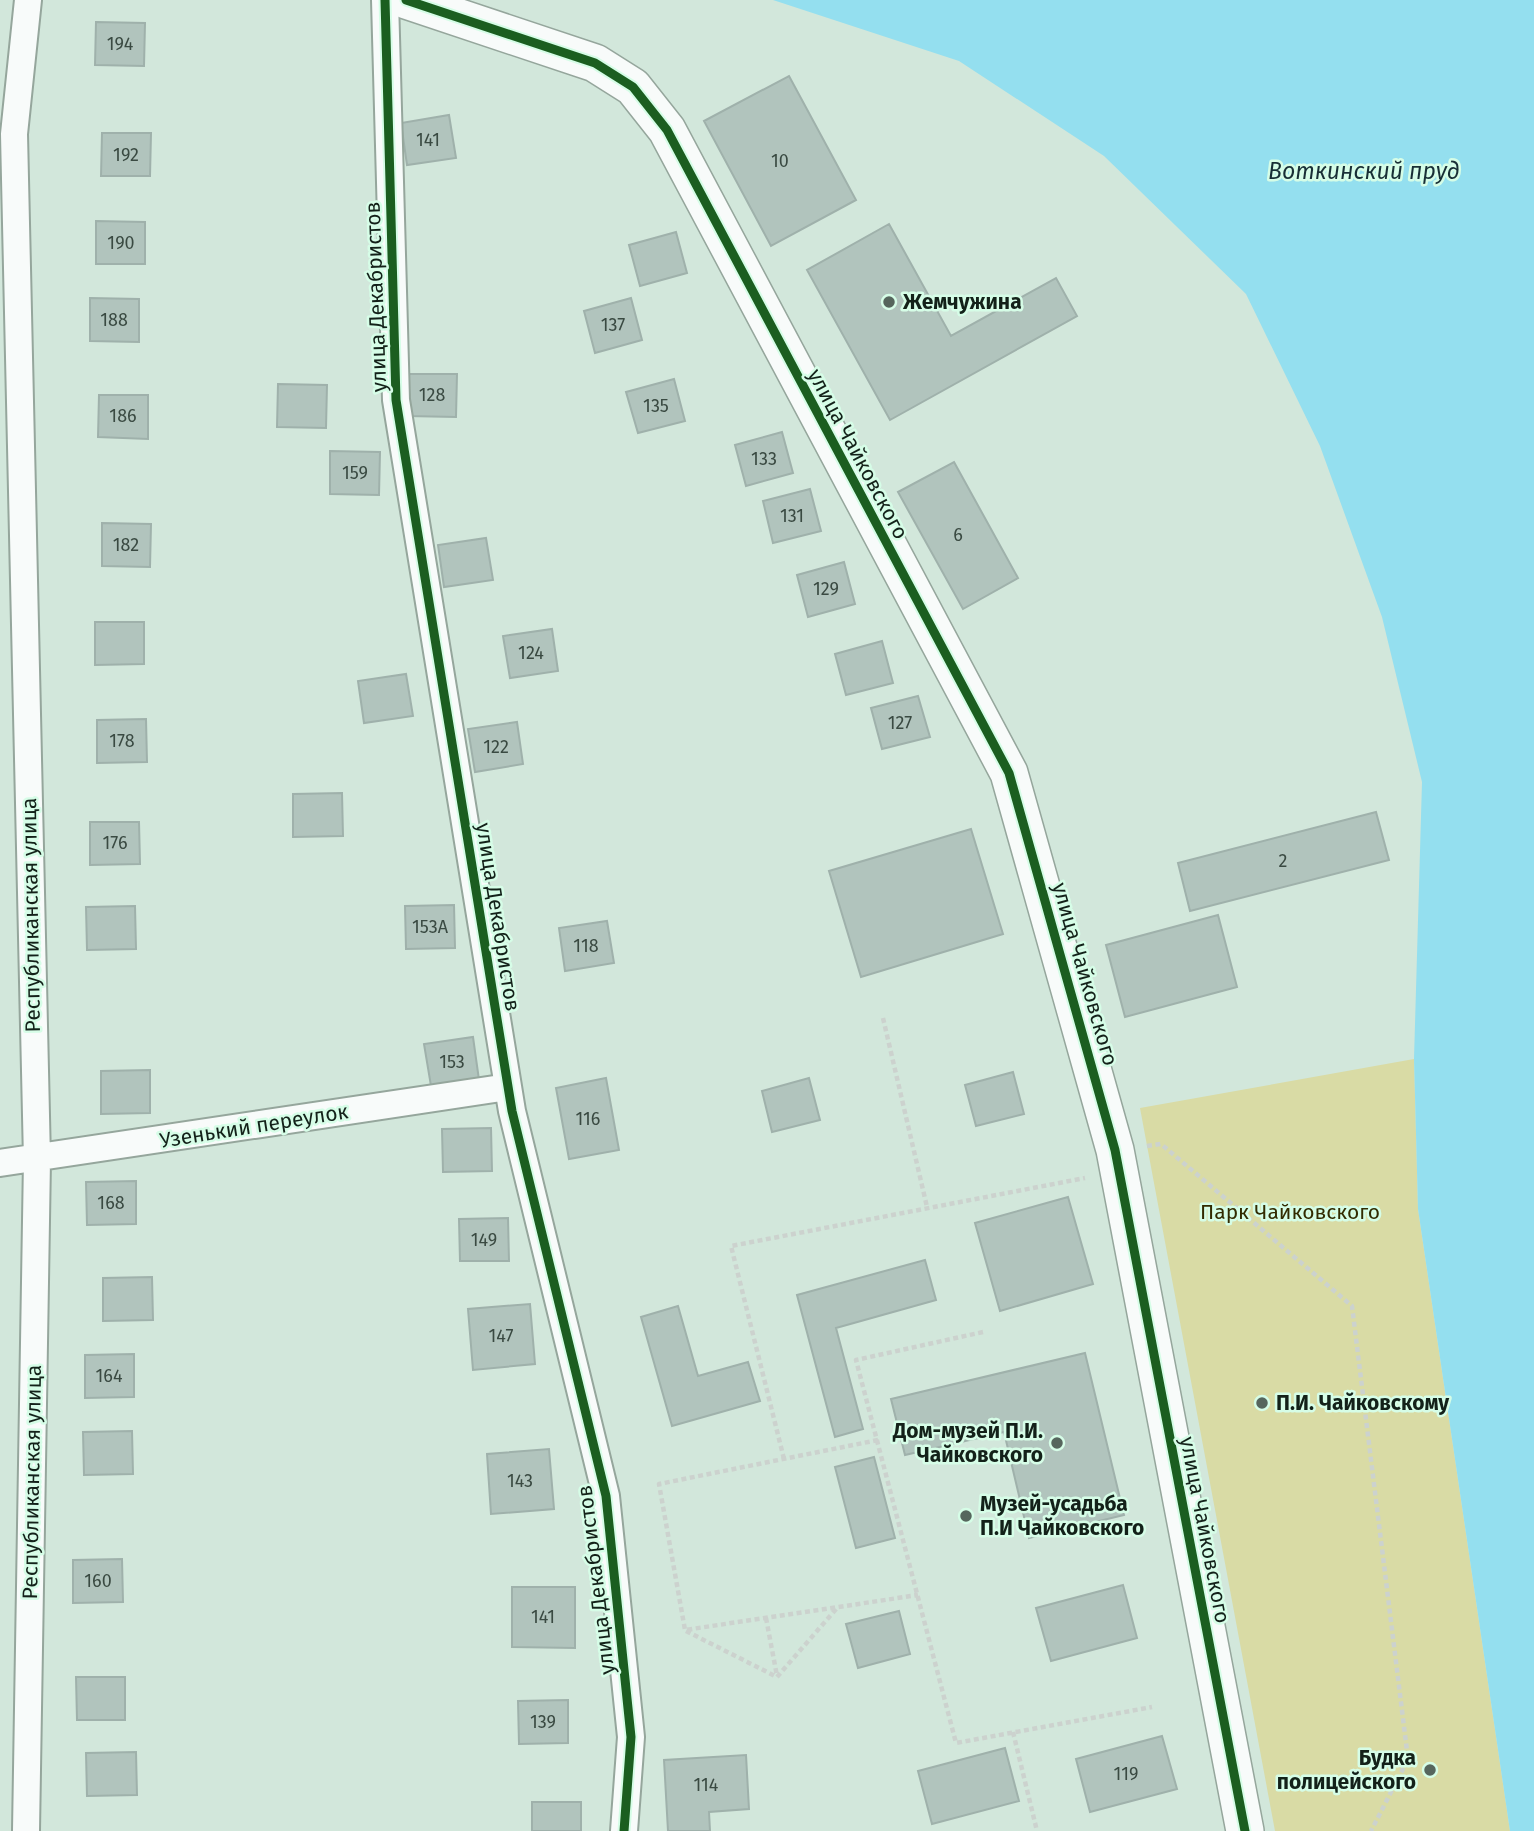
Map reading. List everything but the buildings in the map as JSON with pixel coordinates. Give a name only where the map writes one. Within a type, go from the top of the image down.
[{"type":"street","name":"Республиканская улица","points":[[26,1831],[37,1160],[14,134],[28,0]]},
{"type":"street","name":"улица Декабристов","points":[[385,0],[396,400],[508,1087],[606,1496],[631,1737],[624,1831]]},
{"type":"street","name":"улица Чайковского","points":[[406,0],[595,63],[633,87],[667,130],[1009,773],[1106,1163],[1245,1831]]},
{"type":"street","name":"Узенький переулок","points":[[0,1163],[37,1160],[508,1087]]},
{"type":"path","points":[[883,1018],[927,1207]]},
{"type":"path","points":[[784,1459],[731,1246],[927,1207],[1106,1163],[1161,1144],[1353,1306],[1408,1759],[1371,1831]]},
{"type":"path","points":[[983,1332],[856,1360],[956,1743],[1152,1707]]},
{"type":"path","points":[[685,1630],[659,1484],[878,1440]]},
{"type":"path","points":[[685,1630],[918,1595]]},
{"type":"path","points":[[777,1677],[838,1607]]},
{"type":"path","points":[[766,1618],[777,1677]]},
{"type":"path","points":[[685,1630],[777,1677]]},
{"type":"path","points":[[1013,1732],[1037,1831]]},
{"type":"green space","name":"Парк Чайковского","points":[[1414,1059],[1418,1209],[1510,1831],[1275,1831],[1140,1108]]},
{"type":"water","name":"Воткинский пруд","points":[[773,0],[1534,0],[1534,1831],[1510,1831],[1418,1209],[1414,1059],[1422,782],[1382,617],[1320,446],[1246,294],[1104,156],[959,61]]},
{"type":"cycle path","points":[[385,0],[396,400],[512,1111],[606,1496],[631,1737],[624,1831]]},
{"type":"cycle path","points":[[406,0],[595,63],[633,87],[667,130],[1009,773],[1115,1150],[1245,1831]]},
{"type":"place","name":"Жемчужина","points":[[889,302]]},
{"type":"place","name":"П.И. Чайковскому","points":[[1262,1403]]},
{"type":"place","name":"Дом-музей П.И. Чайковского","points":[[1057,1443]]},
{"type":"place","name":"Музей-усадьба П.И Чайковского","points":[[966,1516]]},
{"type":"place","name":"Будка полицейского","points":[[1430,1770]]}]
